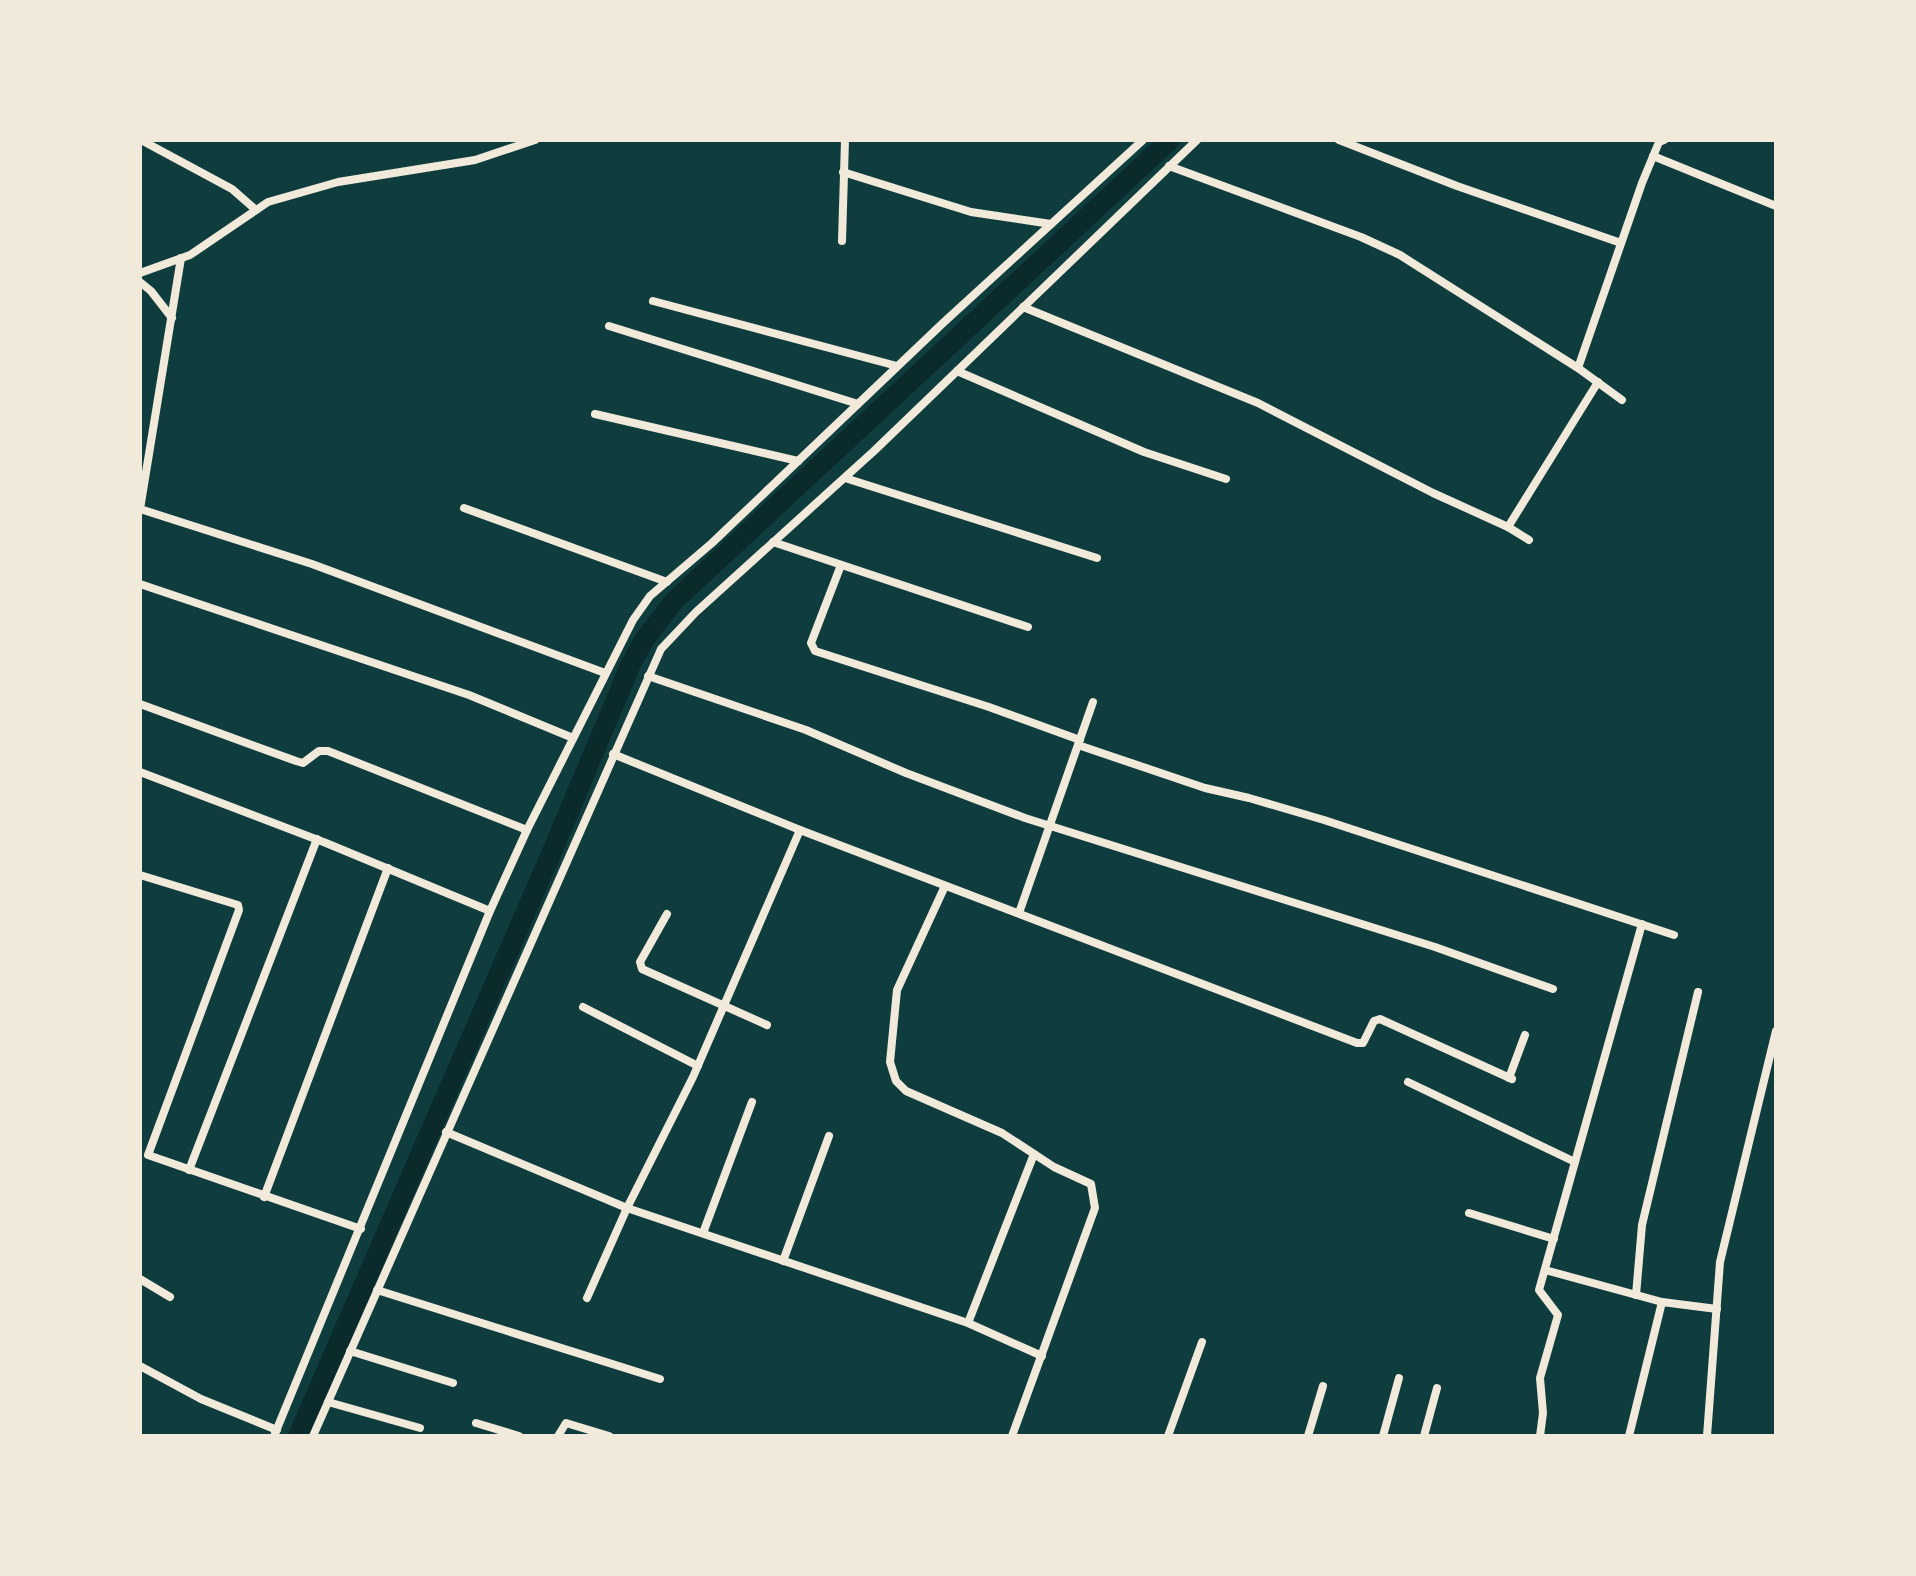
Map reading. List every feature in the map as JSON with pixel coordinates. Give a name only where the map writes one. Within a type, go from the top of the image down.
[{"type":"street","points":[[141,140],[232,189],[256,210]]},
{"type":"street","points":[[141,270],[190,255],[268,202],[338,182],[475,160],[535,140]]},
{"type":"street","points":[[842,241],[845,140]]},
{"type":"street","points":[[140,1366],[201,1399],[276,1433],[490,911],[527,830],[633,620],[650,596],[1143,140]]},
{"type":"street","points":[[313,1436],[661,649],[696,612],[845,478],[1197,140]]},
{"type":"street","points":[[1339,140],[1457,186],[1621,243]]},
{"type":"street","points":[[1578,368],[1658,141]]},
{"type":"street","points":[[1653,156],[1776,206]]},
{"type":"street","points":[[1169,166],[1361,237],[1400,255],[1578,368],[1622,400]]},
{"type":"street","points":[[843,172],[971,212],[1051,224]]},
{"type":"street","points":[[181,258],[140,509],[312,564],[605,673]]},
{"type":"street","points":[[140,282],[172,318]]},
{"type":"street","points":[[653,301],[897,366]]},
{"type":"street","points":[[1023,307],[1258,403],[1529,540]]},
{"type":"street","points":[[609,326],[858,404]]},
{"type":"street","points":[[957,371],[1144,452],[1226,479]]},
{"type":"street","points":[[1508,527],[1598,382]]},
{"type":"street","points":[[595,414],[798,461]]},
{"type":"street","points":[[845,478],[1097,558]]},
{"type":"street","points":[[464,508],[667,582]]},
{"type":"street","points":[[773,542],[1028,627]]},
{"type":"street","points":[[841,565],[811,643],[815,651],[989,707],[1205,788],[1354,830],[1674,935]]},
{"type":"street","points":[[140,584],[469,695],[573,738]]},
{"type":"street","points":[[648,676],[806,730],[906,773],[1050,826],[1420,942],[1553,989]]},
{"type":"street","points":[[1019,913],[1093,702]]},
{"type":"street","points":[[140,704],[303,763],[319,751],[328,751],[527,830]]},
{"type":"street","points":[[613,754],[800,830],[1357,1043],[1363,1043],[1374,1021],[1380,1019],[1511,1079],[1525,1035]]},
{"type":"street","points":[[140,772],[317,839],[490,911]]},
{"type":"street","points":[[587,1298],[627,1208],[698,1066],[800,830]]},
{"type":"street","points":[[189,1170],[317,839]]},
{"type":"street","points":[[264,1197],[388,868]]},
{"type":"street","points":[[140,875],[238,905],[239,910],[148,1155],[361,1229]]},
{"type":"street","points":[[945,886],[897,990],[890,1062],[896,1081],[906,1091],[1002,1133],[1054,1167],[1091,1184],[1095,1208],[1012,1436]]},
{"type":"street","points":[[667,914],[640,962],[642,969],[767,1025]]},
{"type":"street","points":[[1540,1436],[1543,1413],[1540,1378],[1558,1315],[1539,1290],[1642,924]]},
{"type":"street","points":[[1636,1295],[1642,1225],[1698,992]]},
{"type":"street","points":[[583,1007],[698,1066]]},
{"type":"street","points":[[1707,1436],[1720,1262],[1776,1031]]},
{"type":"street","points":[[1408,1082],[1575,1162]]},
{"type":"street","points":[[703,1233],[752,1102]]},
{"type":"street","points":[[446,1132],[627,1208],[968,1323],[1042,1356]]},
{"type":"street","points":[[783,1261],[829,1136]]},
{"type":"street","points":[[968,1323],[1034,1154]]},
{"type":"street","points":[[1469,1213],[1554,1239]]},
{"type":"street","points":[[1545,1270],[1662,1302],[1717,1309]]},
{"type":"street","points":[[140,1279],[170,1297]]},
{"type":"street","points":[[377,1290],[660,1379]]},
{"type":"street","points":[[1629,1436],[1662,1302]]},
{"type":"street","points":[[1168,1436],[1202,1342]]},
{"type":"street","points":[[350,1351],[453,1383]]},
{"type":"street","points":[[1383,1436],[1399,1378]]},
{"type":"street","points":[[1308,1436],[1323,1386]]},
{"type":"street","points":[[1424,1436],[1437,1388]]},
{"type":"street","points":[[328,1402],[420,1428]]},
{"type":"street","points":[[476,1423],[519,1436]]},
{"type":"street","points":[[558,1436],[566,1423],[609,1436]]},
{"type":"waterway","points":[[298,1436],[644,640],[674,601],[1170,140]]}]
